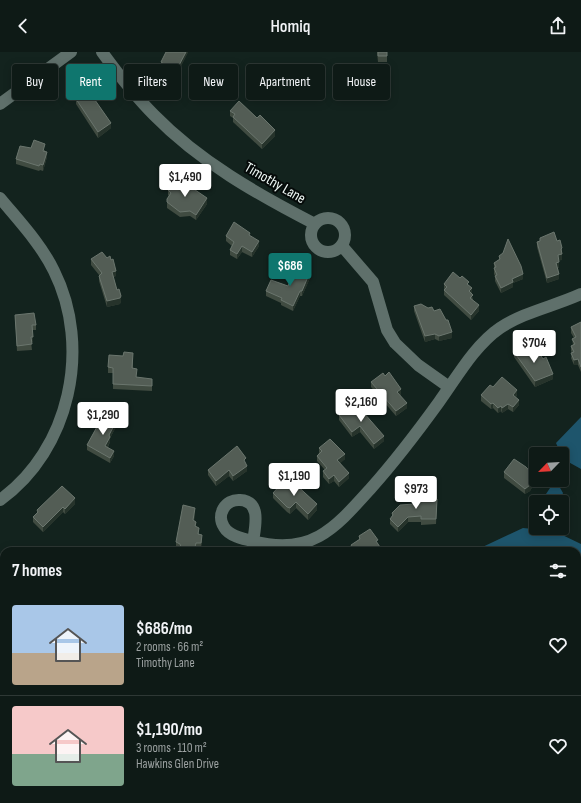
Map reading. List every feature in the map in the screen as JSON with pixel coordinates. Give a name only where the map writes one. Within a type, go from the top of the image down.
[{"type":"street","points":[[0,104],[71,52]]},
{"type":"street","name":"Timothy Lane","points":[[102,52],[141,102],[176,136],[234,178],[315,224]]},
{"type":"street","points":[[0,198],[40,248],[54,270],[61,287],[69,317],[72,366],[66,402],[53,436],[41,457],[26,477],[0,500]]},
{"type":"street","name":"Timothy Lane","points":[[327,218],[340,222],[344,227],[346,235],[342,246],[335,251],[330,252],[319,249],[313,243],[311,237],[311,232],[315,224],[319,220],[327,218]]},
{"type":"street","points":[[342,246],[373,282],[387,330],[395,344],[418,365],[449,387]]},
{"type":"street","points":[[253,542],[269,546],[288,546],[312,539],[332,529],[346,517],[410,442],[482,344],[500,328],[515,320],[581,294]]},
{"type":"water","points":[[581,417],[581,469],[569,462],[569,447],[558,447],[556,443]]},
{"type":"water","points":[[560,487],[563,493],[562,495],[546,494],[550,488]]},
{"type":"water","points":[[523,528],[529,529],[529,535],[562,535],[581,544],[581,547],[483,547]]},
{"type":"building","points":[[166,52],[186,52],[180,64],[164,64],[161,62]]},
{"type":"building","points":[[378,52],[387,52],[387,56],[378,56]]},
{"type":"building","points":[[77,100],[95,100],[111,123],[98,132]]},
{"type":"building","points":[[239,101],[257,118],[260,115],[275,130],[262,144],[233,117],[235,114],[230,111]]},
{"type":"building","points":[[34,140],[45,144],[43,151],[47,152],[43,165],[40,164],[39,166],[16,159],[20,146],[31,148]]},
{"type":"building","points":[[176,177],[207,198],[196,215],[190,211],[180,212],[167,202],[167,199],[171,193],[168,190]]},
{"type":"building","points":[[234,222],[250,233],[249,235],[259,241],[252,252],[242,246],[237,254],[230,250],[234,242],[226,236]]},
{"type":"building","points":[[554,232],[557,241],[560,240],[562,248],[562,254],[558,255],[559,262],[556,263],[559,274],[547,278],[537,242],[540,241],[540,238]]},
{"type":"building","points":[[508,239],[521,266],[523,274],[512,279],[513,282],[501,288],[495,276],[497,275],[494,268],[496,267],[494,263],[500,259],[499,256],[503,253]]},
{"type":"building","points":[[102,252],[107,258],[110,256],[111,260],[113,259],[116,271],[112,272],[117,290],[119,289],[121,296],[120,298],[107,301],[99,276],[102,273],[91,259]]},
{"type":"building","points":[[296,266],[310,272],[302,291],[300,291],[293,306],[281,300],[282,298],[266,291],[271,280],[288,286]]},
{"type":"building","points":[[453,272],[460,278],[462,276],[469,282],[467,284],[472,288],[469,291],[473,295],[470,298],[479,305],[471,315],[444,290],[447,287],[444,284]]},
{"type":"building","points":[[421,304],[428,308],[432,307],[434,311],[440,309],[446,320],[448,320],[452,332],[439,336],[435,334],[425,336],[414,306]]},
{"type":"building","points":[[34,313],[36,325],[32,325],[32,344],[17,346],[15,315]]},
{"type":"building","points":[[581,322],[581,367],[578,359],[574,360],[571,353],[574,352],[571,346],[575,344],[572,339],[576,337],[571,327]]},
{"type":"building","points":[[524,344],[531,354],[533,352],[537,357],[540,354],[543,359],[546,357],[553,374],[535,381],[514,352]]},
{"type":"building","points":[[124,352],[133,353],[132,368],[137,369],[136,377],[152,379],[152,386],[113,384],[113,368],[108,367],[109,355],[123,356]]},
{"type":"building","points":[[389,372],[401,389],[397,392],[407,403],[396,411],[371,382],[383,373],[385,376]]},
{"type":"building","points":[[502,377],[517,390],[513,395],[519,400],[513,407],[508,404],[502,408],[501,406],[498,408],[481,395],[490,385],[493,387]]},
{"type":"building","points":[[357,405],[384,436],[374,444],[360,426],[352,432],[339,415],[350,406],[353,409]]},
{"type":"building","points":[[104,414],[116,422],[105,446],[114,451],[110,458],[87,445]]},
{"type":"building","points":[[330,439],[345,454],[337,460],[349,473],[339,482],[334,475],[329,479],[323,471],[327,468],[317,456],[322,451],[319,448]]},
{"type":"building","points":[[237,446],[246,458],[244,460],[247,466],[233,476],[229,470],[216,481],[208,470]]},
{"type":"building","points":[[514,459],[529,470],[529,486],[525,489],[504,472]]},
{"type":"building","points":[[292,481],[317,504],[308,514],[296,502],[290,508],[287,507],[273,493],[283,482],[288,485]]},
{"type":"building","points":[[62,486],[75,498],[65,509],[63,507],[43,527],[33,517],[38,512],[37,510]]},
{"type":"building","points":[[428,494],[428,499],[437,499],[436,519],[421,519],[421,516],[408,517],[398,527],[390,519],[393,515],[392,513],[400,505],[414,504],[414,500],[420,499],[420,495]]},
{"type":"building","points":[[183,505],[195,508],[193,520],[196,522],[195,526],[199,528],[198,534],[202,535],[201,543],[196,543],[195,547],[181,547],[180,544],[176,542]]},
{"type":"building","points":[[370,529],[378,540],[376,541],[380,547],[352,547],[351,545],[360,539],[359,536]]}]
